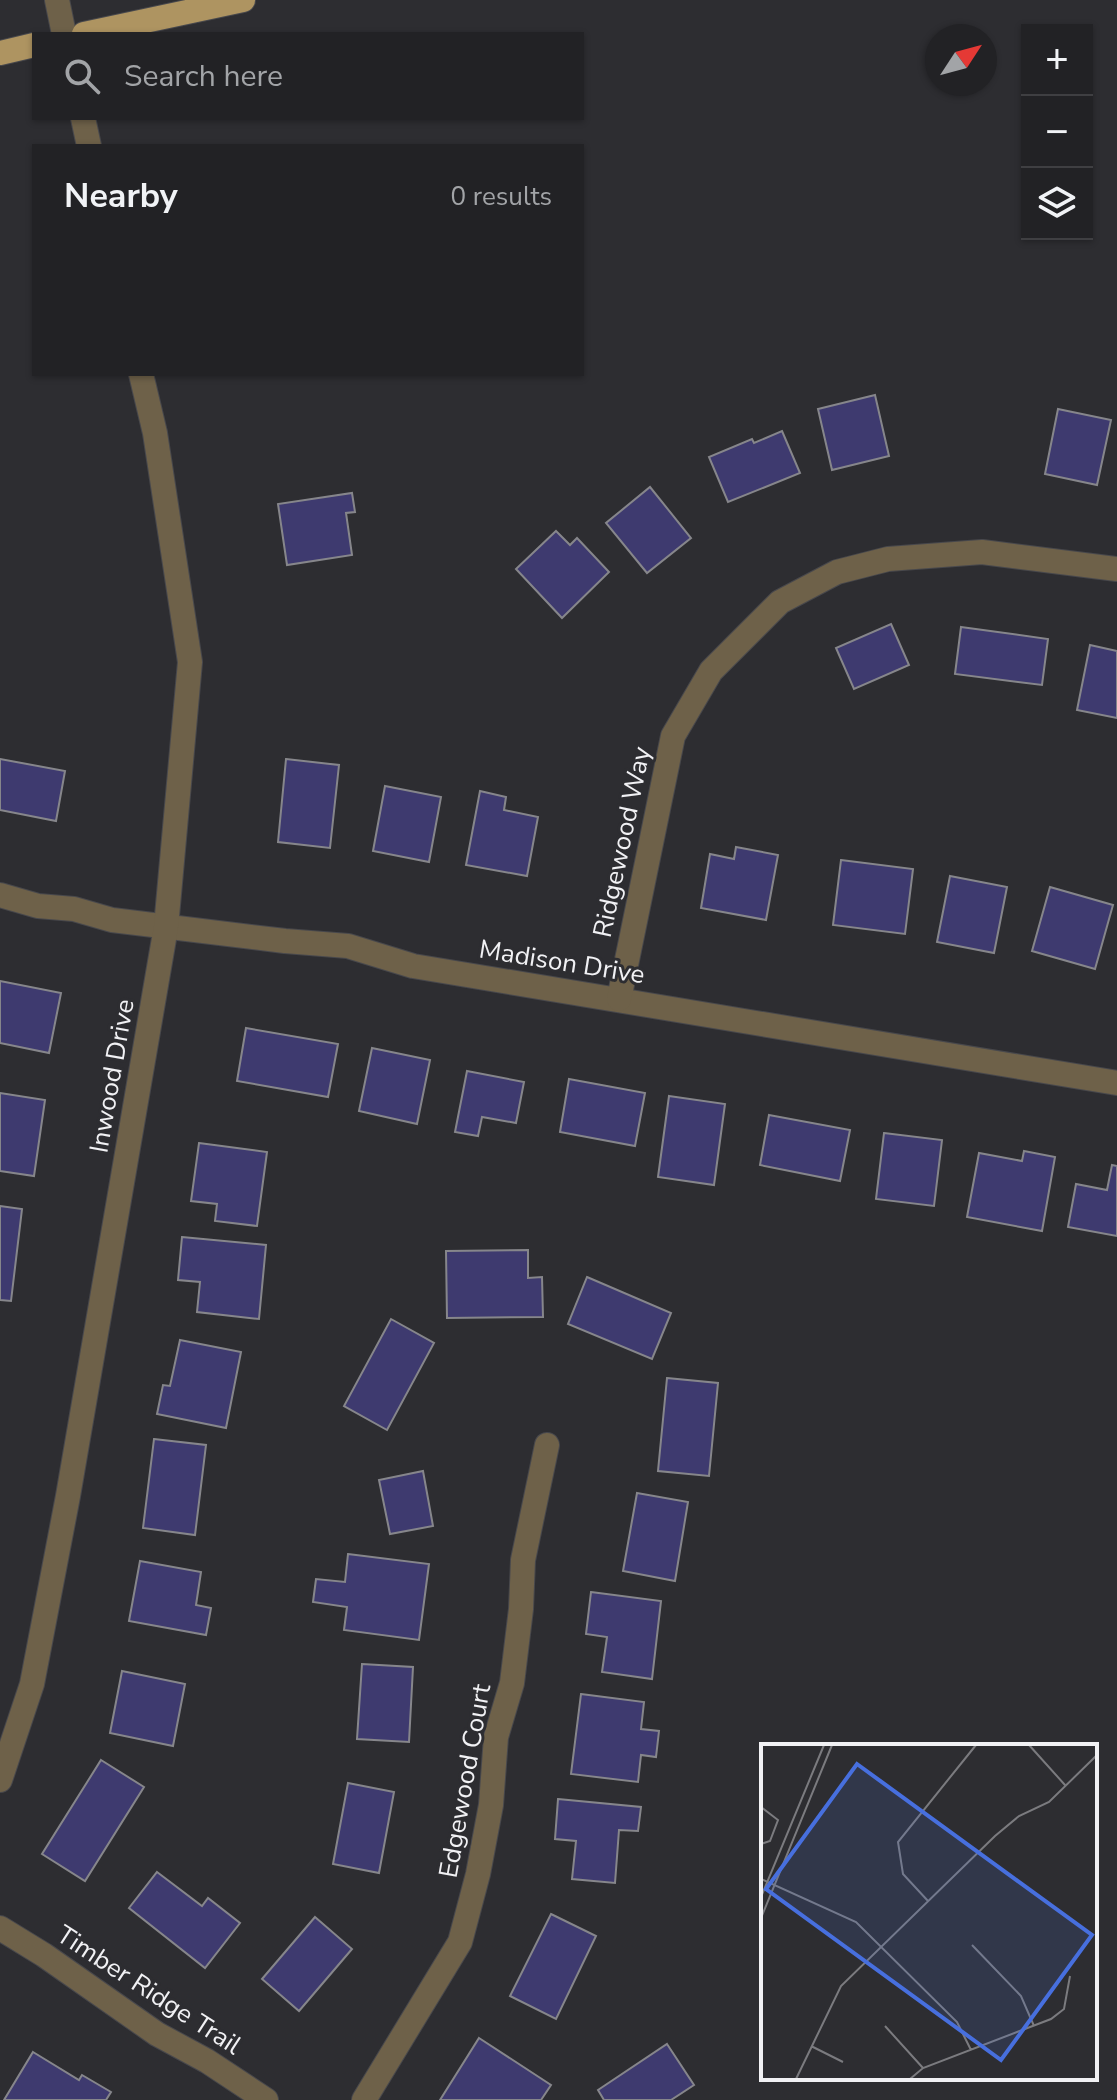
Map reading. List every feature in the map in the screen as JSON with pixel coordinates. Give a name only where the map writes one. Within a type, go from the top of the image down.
[{"type":"main road","points":[[93,32],[243,0]]},
{"type":"main road","points":[[0,53],[32,45]]},
{"type":"street","points":[[57,0],[64,32]]},
{"type":"street","points":[[83,120],[89,144]]},
{"type":"street","name":"Inwood Drive","points":[[0,1780],[32,1684],[68,1496],[166,927],[190,662],[155,433],[141,376]]},
{"type":"street","name":"Ridgewood Way","points":[[619,999],[673,736],[711,671],[780,602],[837,572],[888,559],[982,552],[1117,569]]},
{"type":"street","name":"Madison Drive","points":[[0,895],[38,906],[74,909],[112,920],[348,946],[413,966],[1117,1083]]},
{"type":"street","name":"Edgewood Court","points":[[364,2100],[460,1942],[478,1874],[491,1805],[496,1737],[512,1683],[523,1560],[547,1445]]},
{"type":"street","name":"Timber Ridge Trail","points":[[0,1928],[157,2034],[207,2061],[266,2100]]},
{"type":"building","points":[[875,395],[889,456],[832,470],[818,409]]},
{"type":"building","points":[[1058,409],[1111,420],[1097,485],[1045,474]]},
{"type":"building","points":[[782,431],[800,473],[728,502],[709,457],[752,439],[754,443]]},
{"type":"building","points":[[650,487],[691,538],[647,573],[606,523]]},
{"type":"building","points":[[352,493],[355,512],[346,513],[352,555],[287,565],[278,504]]},
{"type":"building","points":[[556,531],[570,545],[577,538],[609,572],[562,618],[516,569]]},
{"type":"building","points":[[891,624],[909,665],[854,689],[836,648]]},
{"type":"building","points":[[961,627],[1048,639],[1042,685],[955,674]]},
{"type":"building","points":[[1090,645],[1117,651],[1117,718],[1077,710]]},
{"type":"building","points":[[0,759],[65,771],[56,821],[0,810]]},
{"type":"building","points":[[286,759],[339,765],[330,848],[278,842]]},
{"type":"building","points":[[385,786],[441,797],[429,862],[373,851]]},
{"type":"building","points":[[480,791],[506,797],[504,810],[538,817],[527,876],[466,865]]},
{"type":"building","points":[[736,847],[778,855],[766,920],[701,908],[710,854],[734,859]]},
{"type":"building","points":[[841,860],[913,869],[905,934],[833,925]]},
{"type":"building","points":[[950,876],[1007,887],[994,953],[937,942]]},
{"type":"building","points":[[1050,887],[1113,905],[1095,969],[1032,951]]},
{"type":"building","points":[[0,981],[61,993],[49,1053],[0,1043]]},
{"type":"building","points":[[246,1028],[338,1044],[328,1097],[237,1081]]},
{"type":"building","points":[[372,1048],[430,1060],[417,1124],[359,1111]]},
{"type":"building","points":[[467,1071],[524,1082],[516,1123],[482,1117],[478,1136],[455,1132]]},
{"type":"building","points":[[569,1079],[645,1093],[635,1146],[560,1132]]},
{"type":"building","points":[[0,1093],[45,1100],[34,1176],[0,1171]]},
{"type":"building","points":[[669,1096],[725,1104],[714,1185],[658,1177]]},
{"type":"building","points":[[769,1115],[850,1130],[840,1181],[760,1165]]},
{"type":"building","points":[[884,1133],[942,1140],[934,1206],[876,1199]]},
{"type":"building","points":[[199,1143],[267,1152],[257,1226],[215,1221],[217,1204],[191,1201]]},
{"type":"building","points":[[1024,1151],[1055,1157],[1042,1231],[967,1217],[979,1153],[1022,1161]]},
{"type":"building","points":[[1112,1165],[1117,1166],[1117,1236],[1068,1227],[1076,1184],[1107,1190]]},
{"type":"building","points":[[0,1206],[22,1209],[11,1301],[0,1300]]},
{"type":"building","points":[[182,1237],[266,1245],[259,1319],[197,1312],[200,1282],[178,1280]]},
{"type":"building","points":[[528,1250],[528,1278],[542,1277],[543,1317],[447,1318],[446,1251]]},
{"type":"building","points":[[587,1277],[671,1313],[652,1359],[568,1324]]},
{"type":"building","points":[[391,1319],[434,1343],[387,1430],[344,1406]]},
{"type":"building","points":[[180,1340],[241,1352],[226,1428],[157,1414],[163,1385],[170,1386]]},
{"type":"building","points":[[667,1378],[718,1383],[709,1476],[658,1471]]},
{"type":"building","points":[[154,1439],[206,1445],[195,1535],[143,1528]]},
{"type":"building","points":[[423,1471],[433,1526],[390,1534],[379,1480]]},
{"type":"building","points":[[637,1493],[688,1502],[675,1581],[623,1571]]},
{"type":"building","points":[[348,1554],[429,1564],[419,1640],[344,1630],[347,1607],[313,1602],[316,1579],[345,1582]]},
{"type":"building","points":[[140,1561],[201,1572],[196,1605],[211,1608],[206,1635],[129,1621]]},
{"type":"building","points":[[591,1592],[661,1601],[652,1679],[602,1672],[607,1637],[586,1634]]},
{"type":"building","points":[[362,1664],[413,1667],[409,1742],[357,1739]]},
{"type":"building","points":[[122,1671],[185,1684],[173,1746],[110,1733]]},
{"type":"building","points":[[581,1694],[644,1702],[641,1729],[659,1731],[656,1757],[641,1755],[638,1782],[571,1774]]},
{"type":"building","points":[[101,1760],[144,1787],[85,1881],[42,1854]]},
{"type":"building","points":[[348,1783],[394,1792],[379,1873],[333,1864]]},
{"type":"building","points":[[558,1799],[641,1807],[638,1831],[619,1830],[615,1883],[572,1879],[576,1841],[555,1839]]},
{"type":"building","points":[[157,1872],[202,1906],[208,1898],[240,1923],[205,1968],[129,1908]]},
{"type":"building","points":[[551,1914],[596,1936],[556,2019],[510,1996]]},
{"type":"building","points":[[315,1917],[352,1949],[299,2011],[262,1979]]},
{"type":"building","points":[[479,2038],[551,2085],[541,2100],[440,2100]]},
{"type":"building","points":[[667,2044],[694,2085],[671,2100],[604,2100],[598,2090]]},
{"type":"building","points":[[33,2052],[79,2080],[82,2075],[111,2092],[106,2100],[4,2100]]}]
